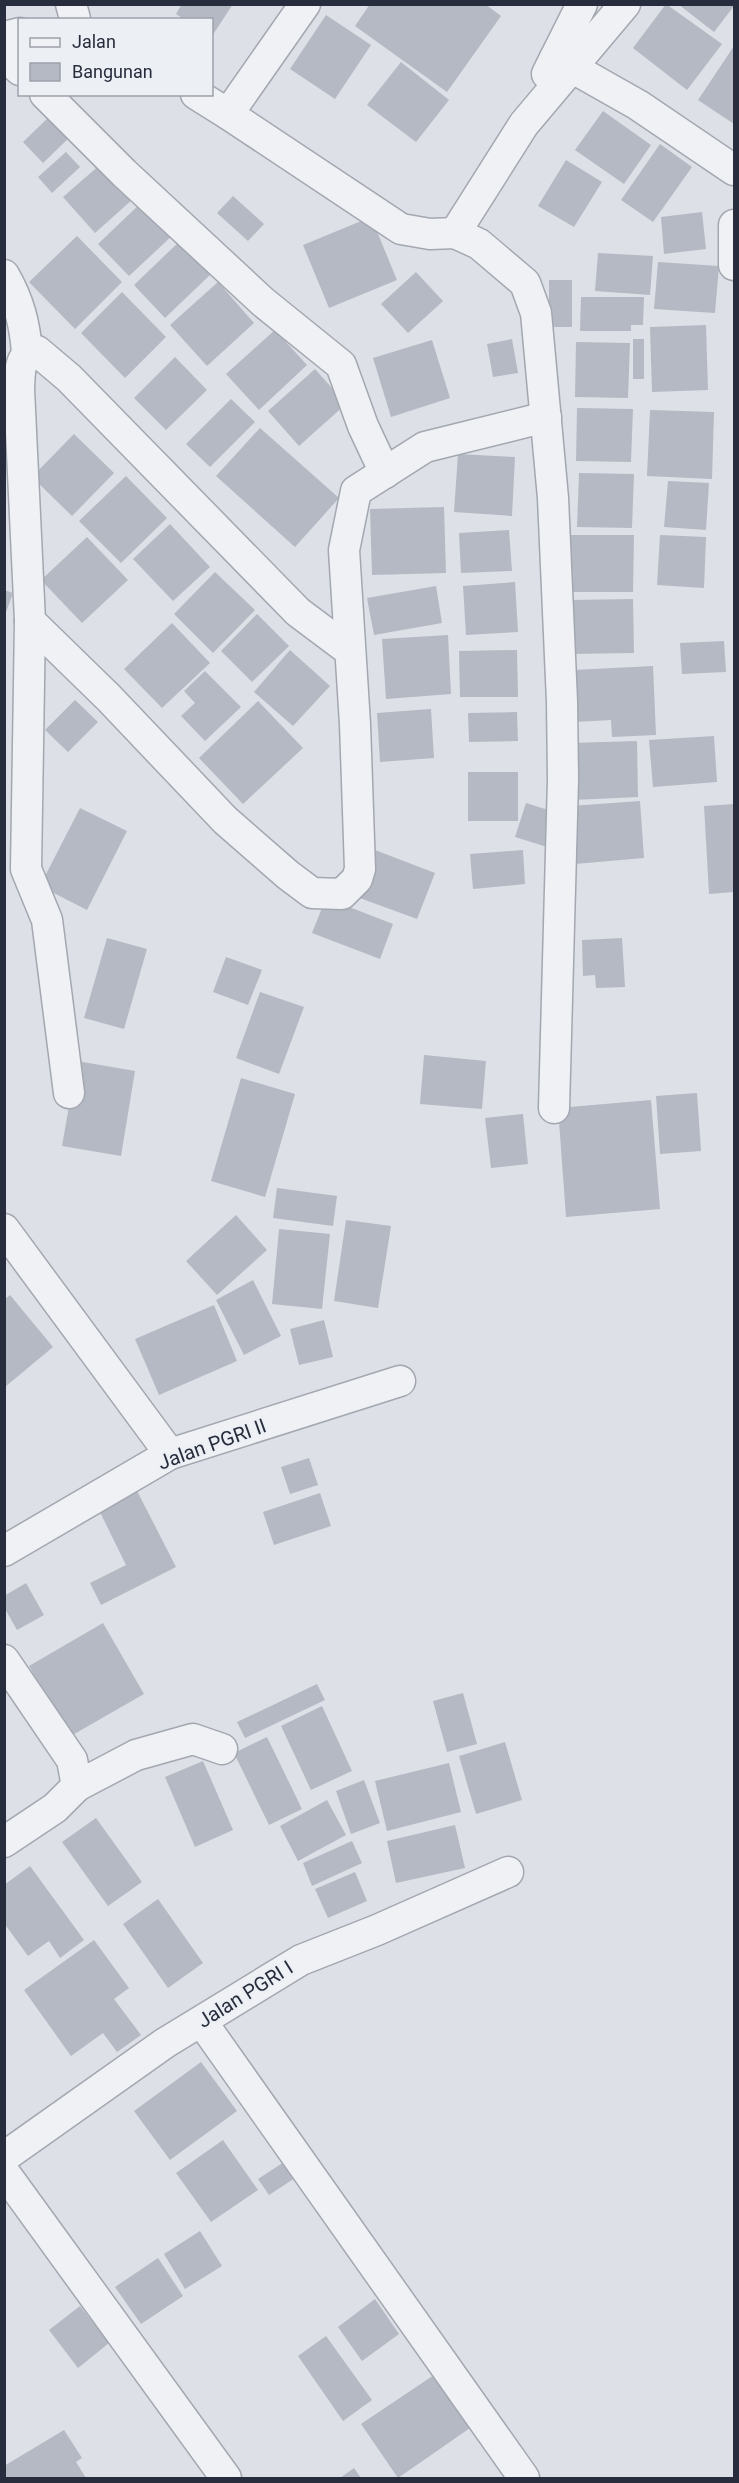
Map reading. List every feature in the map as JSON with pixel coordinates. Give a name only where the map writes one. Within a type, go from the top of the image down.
[{"type":"street","points":[[228,114],[306,4]]},
{"type":"street","points":[[563,63],[582,4]]},
{"type":"street","points":[[455,233],[563,63],[625,4]]},
{"type":"street","points":[[4,55],[18,68]]},
{"type":"street","points":[[563,63],[638,105],[735,170]]},
{"type":"street","points":[[47,96],[124,173],[263,303],[341,364],[363,426],[385,473]]},
{"type":"street","points":[[199,96],[401,229],[430,234],[455,233],[479,244],[525,283],[536,313],[554,498],[563,757],[554,1107]]},
{"type":"street","points":[[735,225],[735,265]]},
{"type":"street","points":[[4,275],[15,295],[25,325],[27,353]]},
{"type":"street","points":[[69,1093],[46,920],[26,869],[30,621],[19,389],[22,359],[27,353],[37,351],[69,378],[298,612],[350,651]]},
{"type":"street","points":[[30,621],[109,698],[225,820],[312,893],[342,894],[357,879],[360,869],[344,550],[356,491],[425,447],[546,417]]},
{"type":"street","points":[[4,1229],[170,1454]]},
{"type":"street","name":"Jalan PGRI II","points":[[4,1551],[170,1454],[400,1382]]},
{"type":"street","points":[[4,1660],[72,1760],[76,1786]]},
{"type":"street","points":[[4,1842],[55,1808],[76,1786],[136,1755],[193,1739],[222,1749]]},
{"type":"street","name":"Jalan PGRI I","points":[[4,2157],[165,2043],[301,1960],[377,1930],[508,1872]]},
{"type":"street","points":[[202,2022],[524,2478]]},
{"type":"street","points":[[4,2172],[226,2478]]},
{"type":"building","points":[[182,4],[233,4],[213,34],[213,18],[182,18],[176,14]]},
{"type":"building","points":[[370,4],[485,4],[501,16],[447,92],[355,26]]},
{"type":"building","points":[[666,4],[722,44],[687,90],[633,48]]},
{"type":"building","points":[[678,4],[734,4],[734,6],[714,32]]},
{"type":"building","points":[[326,15],[371,45],[335,99],[290,69]]},
{"type":"building","points":[[734,46],[734,124],[698,100]]},
{"type":"building","points":[[401,62],[449,100],[416,142],[367,105]]},
{"type":"building","points":[[603,111],[651,145],[624,184],[575,150]]},
{"type":"building","points":[[52,114],[72,135],[43,163],[23,142]]},
{"type":"building","points":[[660,144],[692,167],[653,222],[621,200]]},
{"type":"building","points":[[66,152],[80,167],[52,193],[38,177]]},
{"type":"building","points":[[566,160],[602,182],[574,227],[538,206]]},
{"type":"building","points":[[102,163],[133,199],[95,233],[63,197]]},
{"type":"building","points":[[233,196],[264,224],[248,241],[217,213]]},
{"type":"building","points":[[143,201],[174,234],[129,276],[98,244]]},
{"type":"building","points":[[702,212],[706,249],[664,254],[661,217]]},
{"type":"building","points":[[371,217],[397,280],[329,308],[303,245]]},
{"type":"building","points":[[77,236],[122,282],[75,329],[29,282]]},
{"type":"building","points":[[182,239],[213,272],[165,318],[134,285]]},
{"type":"building","points":[[598,253],[653,256],[650,295],[595,291]]},
{"type":"building","points":[[658,262],[719,266],[715,313],[654,309]]},
{"type":"building","points":[[416,272],[443,301],[408,333],[381,304]]},
{"type":"building","points":[[549,280],[572,280],[572,327],[549,327]]},
{"type":"building","points":[[218,282],[254,323],[207,366],[170,325]]},
{"type":"building","points":[[122,292],[166,337],[125,378],[81,333]]},
{"type":"building","points":[[581,297],[644,297],[643,325],[631,325],[631,331],[580,331]]},
{"type":"building","points":[[706,325],[708,390],[652,392],[650,327]]},
{"type":"building","points":[[275,330],[307,365],[259,410],[226,374]]},
{"type":"building","points":[[512,339],[518,373],[493,377],[487,344]]},
{"type":"building","points":[[633,339],[644,339],[644,379],[633,379]]},
{"type":"building","points":[[432,340],[450,398],[391,417],[373,358]]},
{"type":"building","points":[[576,342],[630,343],[628,398],[575,397]]},
{"type":"building","points":[[175,357],[207,390],[166,430],[134,398]]},
{"type":"building","points":[[315,369],[346,404],[299,446],[268,411]]},
{"type":"building","points":[[231,399],[255,422],[210,467],[186,444]]},
{"type":"building","points":[[577,408],[633,409],[631,462],[576,461]]},
{"type":"building","points":[[650,410],[714,412],[712,479],[647,476]]},
{"type":"building","points":[[260,428],[339,498],[295,547],[216,476]]},
{"type":"building","points":[[74,434],[114,473],[72,516],[32,477]]},
{"type":"building","points":[[458,454],[515,457],[512,516],[454,512]]},
{"type":"building","points":[[579,473],[634,474],[632,528],[577,527]]},
{"type":"building","points":[[126,476],[167,518],[121,563],[79,521]]},
{"type":"building","points":[[668,481],[709,483],[706,530],[664,527]]},
{"type":"building","points":[[444,507],[446,573],[372,575],[370,509]]},
{"type":"building","points":[[170,524],[210,567],[173,601],[133,559]]},
{"type":"building","points":[[509,530],[512,571],[461,573],[459,533]]},
{"type":"building","points":[[571,535],[634,535],[633,592],[571,592]]},
{"type":"building","points":[[660,535],[706,537],[704,588],[657,585]]},
{"type":"building","points":[[87,537],[128,580],[82,623],[41,580]]},
{"type":"building","points":[[215,572],[255,610],[213,653],[174,614]]},
{"type":"building","points":[[515,582],[518,632],[466,635],[463,586]]},
{"type":"building","points":[[436,586],[442,623],[374,635],[367,598]]},
{"type":"building","points":[[4,590],[13,593],[5,615],[4,615]]},
{"type":"building","points":[[633,599],[634,653],[571,654],[570,600]]},
{"type":"building","points":[[257,614],[289,646],[252,682],[221,651]]},
{"type":"building","points":[[172,623],[210,663],[162,708],[124,669]]},
{"type":"building","points":[[448,635],[451,694],[386,699],[382,639]]},
{"type":"building","points":[[724,641],[726,672],[682,674],[680,643]]},
{"type":"building","points":[[290,650],[330,686],[293,726],[254,692]]},
{"type":"building","points":[[517,650],[518,697],[460,697],[459,651]]},
{"type":"building","points":[[653,666],[656,735],[612,737],[611,720],[575,722],[573,670]]},
{"type":"building","points":[[205,671],[241,707],[205,741],[181,716],[195,703],[184,691]]},
{"type":"building","points":[[75,700],[98,722],[68,752],[45,730]]},
{"type":"building","points":[[258,701],[303,748],[243,804],[199,758]]},
{"type":"building","points":[[431,709],[434,758],[380,762],[377,713]]},
{"type":"building","points":[[517,712],[518,741],[469,742],[468,713]]},
{"type":"building","points":[[714,736],[717,782],[653,787],[649,740]]},
{"type":"building","points":[[637,741],[638,797],[573,800],[571,743]]},
{"type":"building","points":[[468,772],[518,772],[518,821],[468,821]]},
{"type":"building","points":[[640,801],[644,858],[575,864],[571,806]]},
{"type":"building","points":[[526,803],[558,813],[547,847],[515,837]]},
{"type":"building","points":[[734,804],[734,892],[709,894],[704,806]]},
{"type":"building","points":[[80,808],[127,831],[87,910],[40,886]]},
{"type":"building","points":[[375,850],[435,873],[417,919],[357,897]]},
{"type":"building","points":[[523,850],[525,884],[473,889],[470,854]]},
{"type":"building","points":[[326,898],[393,924],[380,959],[312,933]]},
{"type":"building","points":[[107,938],[147,949],[124,1029],[84,1018]]},
{"type":"building","points":[[622,938],[625,987],[596,988],[595,975],[583,976],[582,940]]},
{"type":"building","points":[[226,957],[262,970],[248,1005],[213,992]]},
{"type":"building","points":[[260,992],[304,1007],[279,1074],[236,1058]]},
{"type":"building","points":[[424,1055],[486,1061],[482,1109],[420,1104]]},
{"type":"building","points":[[77,1061],[135,1071],[121,1156],[62,1146]]},
{"type":"building","points":[[241,1078],[295,1094],[265,1197],[211,1181]]},
{"type":"building","points":[[697,1093],[701,1151],[660,1154],[656,1096]]},
{"type":"building","points":[[651,1100],[660,1209],[566,1217],[558,1108]]},
{"type":"building","points":[[523,1114],[528,1164],[491,1168],[485,1118]]},
{"type":"building","points":[[277,1188],[337,1196],[333,1226],[273,1218]]},
{"type":"building","points":[[236,1215],[267,1250],[217,1295],[186,1261]]},
{"type":"building","points":[[346,1220],[391,1226],[378,1308],[334,1301]]},
{"type":"building","points":[[279,1229],[330,1234],[322,1309],[272,1304]]},
{"type":"building","points":[[253,1280],[281,1336],[244,1355],[216,1300]]},
{"type":"building","points":[[10,1295],[53,1347],[5,1387],[5,1299]]},
{"type":"building","points":[[214,1305],[237,1361],[159,1395],[135,1339]]},
{"type":"building","points":[[324,1320],[333,1357],[299,1365],[290,1329]]},
{"type":"building","points":[[309,1458],[318,1485],[290,1494],[281,1467]]},
{"type":"building","points":[[134,1485],[176,1567],[101,1605],[90,1583],[126,1565],[96,1504]]},
{"type":"building","points":[[320,1493],[331,1526],[274,1545],[263,1512]]},
{"type":"building","points":[[26,1583],[44,1615],[17,1630],[4,1607],[4,1596]]},
{"type":"building","points":[[103,1623],[144,1694],[69,1737],[29,1666]]},
{"type":"building","points":[[317,1684],[325,1700],[245,1738],[237,1722]]},
{"type":"building","points":[[463,1693],[477,1744],[447,1752],[433,1701]]},
{"type":"building","points":[[322,1706],[352,1771],[311,1790],[281,1726]]},
{"type":"building","points":[[267,1737],[302,1809],[269,1825],[234,1753]]},
{"type":"building","points":[[505,1742],[522,1800],[476,1814],[459,1756]]},
{"type":"building","points":[[203,1761],[233,1830],[195,1847],[165,1777]]},
{"type":"building","points":[[449,1763],[461,1812],[387,1831],[375,1781]]},
{"type":"building","points":[[364,1780],[380,1823],[351,1834],[336,1791]]},
{"type":"building","points":[[327,1800],[346,1835],[298,1861],[280,1826]]},
{"type":"building","points":[[96,1818],[142,1882],[108,1906],[62,1842]]},
{"type":"building","points":[[455,1825],[465,1868],[396,1883],[387,1841]]},
{"type":"building","points":[[352,1841],[362,1863],[312,1886],[303,1863]]},
{"type":"building","points":[[30,1866],[84,1940],[60,1958],[49,1941],[28,1956],[4,1923],[4,1885]]},
{"type":"building","points":[[355,1872],[367,1901],[328,1918],[315,1889]]},
{"type":"building","points":[[158,1899],[203,1963],[168,1988],[123,1924]]},
{"type":"building","points":[[94,1940],[129,1988],[114,1999],[141,2035],[117,2052],[103,2033],[71,2056],[24,1990]]},
{"type":"building","points":[[201,2062],[237,2111],[170,2160],[134,2111]]},
{"type":"building","points":[[223,2140],[258,2190],[211,2222],[176,2173]]},
{"type":"building","points":[[284,2162],[295,2178],[269,2195],[258,2179]]},
{"type":"building","points":[[200,2231],[222,2266],[185,2289],[164,2254]]},
{"type":"building","points":[[158,2258],[183,2296],[141,2324],[115,2287]]},
{"type":"building","points":[[375,2299],[399,2334],[362,2361],[338,2327]]},
{"type":"building","points":[[80,2306],[109,2343],[78,2368],[49,2330]]},
{"type":"building","points":[[326,2336],[372,2400],[343,2421],[298,2356]]},
{"type":"building","points":[[434,2375],[470,2428],[398,2478],[361,2424]]},
{"type":"building","points":[[64,2430],[82,2458],[76,2462],[86,2478],[4,2478],[4,2466]]},
{"type":"building","points":[[354,2468],[361,2478],[340,2478]]}]
